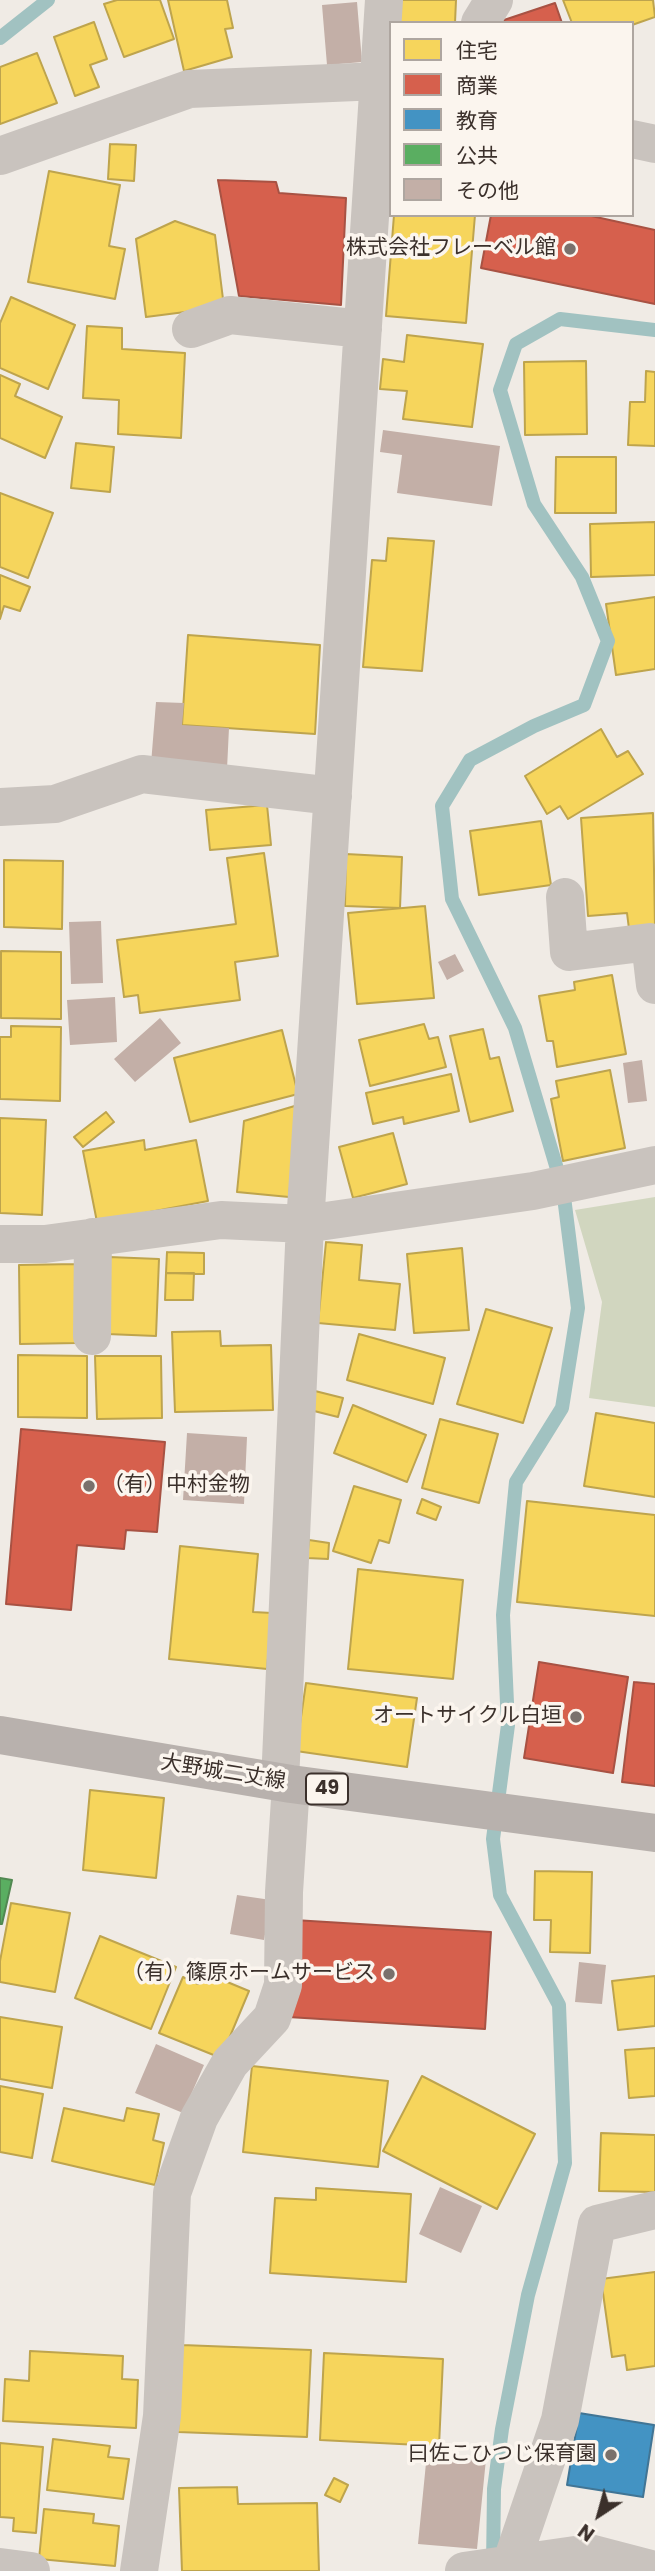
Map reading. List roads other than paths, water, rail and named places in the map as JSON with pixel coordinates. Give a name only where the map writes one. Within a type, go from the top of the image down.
[{"type":"main road","name":"大野城二丈線","points":[[0,1735],[285,1783],[655,1833]]},
{"type":"street","points":[[139,2571],[162,2416],[172,2193],[200,2118],[230,2063],[272,2018],[283,1985],[285,1783],[305,1224],[363,329],[385,83],[384,0]]},
{"type":"street","points":[[481,21],[494,0]]},
{"type":"street","points":[[0,156],[189,89],[385,83]]},
{"type":"street","points":[[634,140],[655,145]]},
{"type":"street","points":[[191,329],[230,315],[363,329]]},
{"type":"street","points":[[0,807],[55,804],[142,774],[333,796]]},
{"type":"street","points":[[565,897],[569,952],[650,942],[655,985]]},
{"type":"street","points":[[0,1244],[45,1244],[221,1220],[305,1224],[533,1191],[655,1165]]},
{"type":"street","points":[[93,1237],[93,1336]]},
{"type":"street","points":[[512,2564],[560,2420],[597,2224],[655,2210]]},
{"type":"street","points":[[464,2571],[512,2564],[558,2564],[589,2553],[655,2570]]},
{"type":"street","points":[[0,2567],[31,2571]]},
{"type":"waterway","points":[[0,38],[48,0]]},
{"type":"waterway","points":[[493,2566],[494,2489],[502,2429],[528,2295],[565,2163],[559,2005],[500,1895],[493,1839],[508,1725],[503,1615],[516,1482],[562,1408],[578,1308],[563,1189],[515,1028],[452,899],[442,806],[470,760],[534,726],[584,705],[608,641],[582,577],[534,504],[500,390],[516,344],[560,319],[655,330]]},
{"type":"place","name":"株式会社フレーベル館","points":[[570,249]]},
{"type":"place","name":"（有）中村金物","points":[[89,1486]]},
{"type":"place","name":"オートサイクル白垣","points":[[576,1717]]},
{"type":"place","name":"（有）篠原ホームサービス","points":[[389,1974]]},
{"type":"place","name":"曰佐こひつじ保育園","points":[[611,2455]]}]
